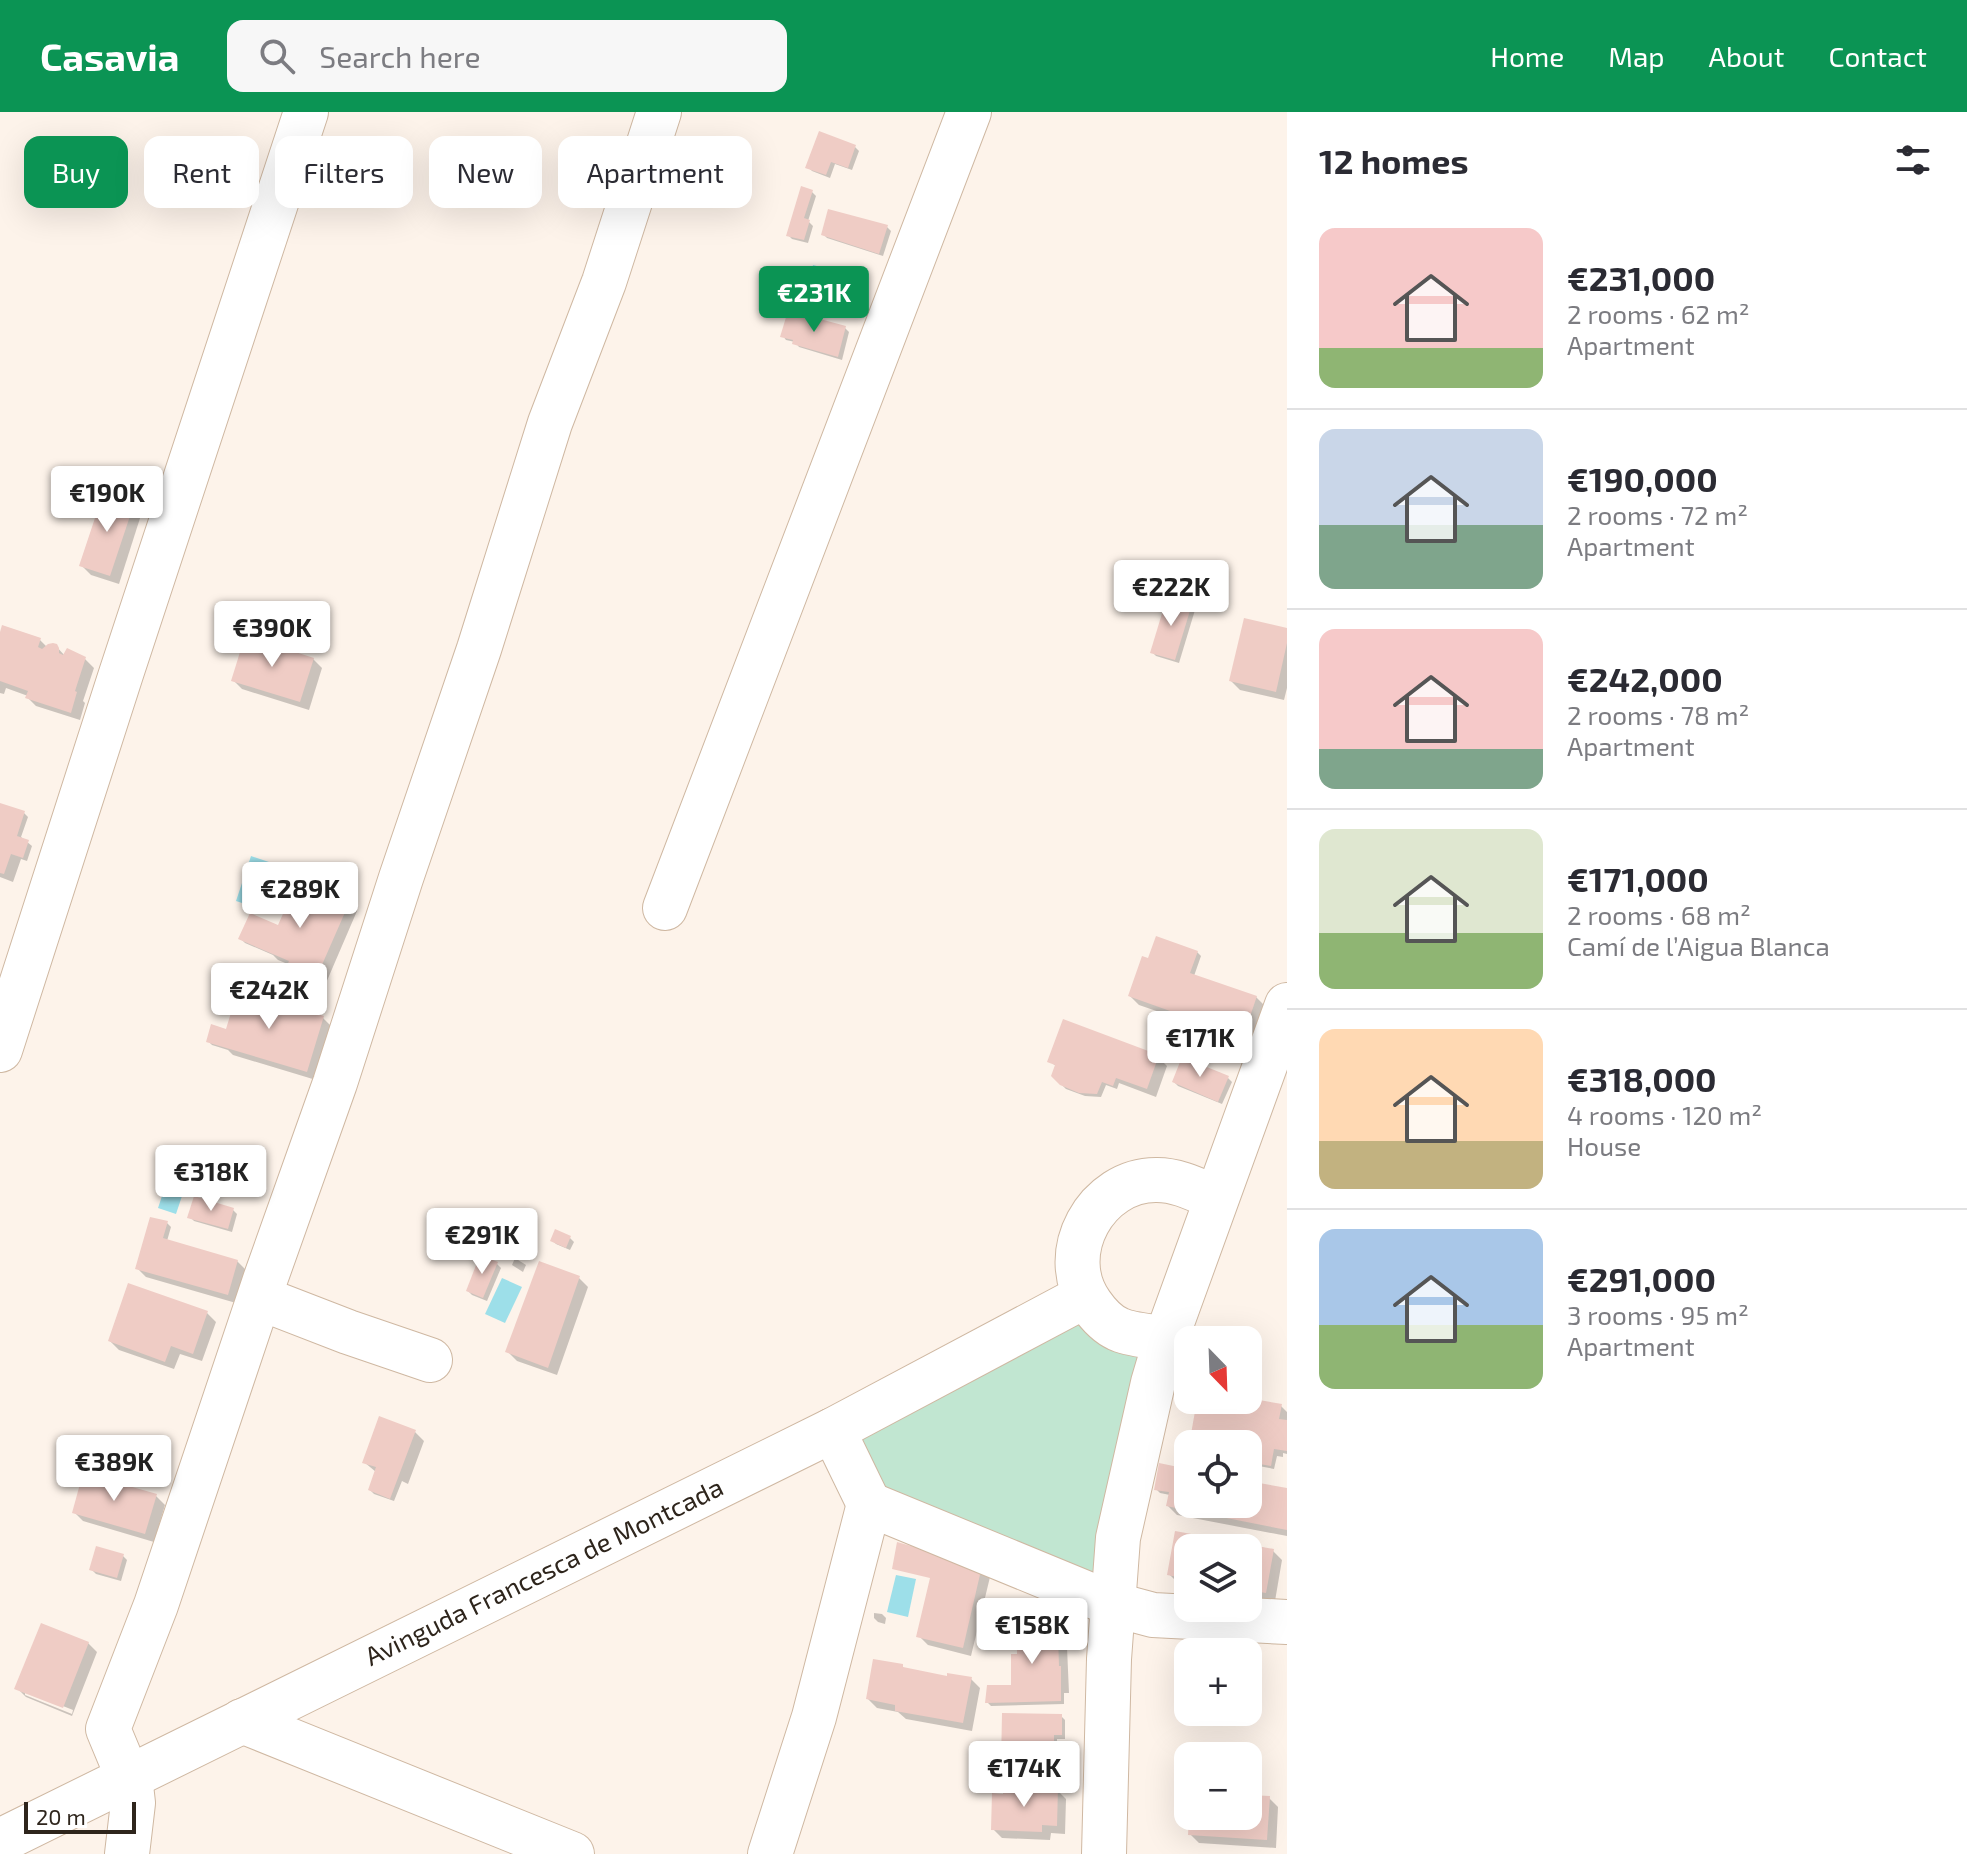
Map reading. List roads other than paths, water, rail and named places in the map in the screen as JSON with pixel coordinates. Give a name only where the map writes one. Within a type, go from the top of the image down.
[{"type":"street","points":[[0,1050],[306,112]]},
{"type":"street","points":[[127,1854],[133,1803],[130,1777],[108,1729],[156,1605],[335,1083],[479,649],[550,423],[604,282],[659,112]]},
{"type":"street","points":[[665,908],[969,112]]},
{"type":"street","points":[[1104,1854],[1109,1659],[1118,1538],[1166,1339],[1287,1005]]},
{"type":"street","points":[[1166,1339],[1119,1330],[1099,1315],[1085,1296],[1077,1270],[1079,1243],[1089,1218],[1106,1198],[1130,1185],[1157,1180],[1183,1184],[1216,1198]]},
{"type":"street","name":"Avinguda Francesca de Montcada","points":[[0,1841],[833,1430],[1085,1296]]},
{"type":"street","points":[[260,1298],[430,1360]]},
{"type":"street","points":[[770,1854],[814,1717],[869,1504],[833,1430]]},
{"type":"street","points":[[869,1504],[1112,1604],[1153,1615],[1287,1622]]},
{"type":"street","points":[[242,1721],[572,1854]]},
{"type":"water","points":[[813,265],[861,278],[854,300],[807,287]]},
{"type":"water","points":[[251,856],[275,864],[251,906],[236,901]]},
{"type":"water","points":[[171,1169],[189,1175],[176,1214],[158,1208]]},
{"type":"water","points":[[502,1278],[522,1287],[505,1323],[485,1314]]},
{"type":"water","points":[[896,1575],[916,1579],[908,1617],[887,1612]]}]
